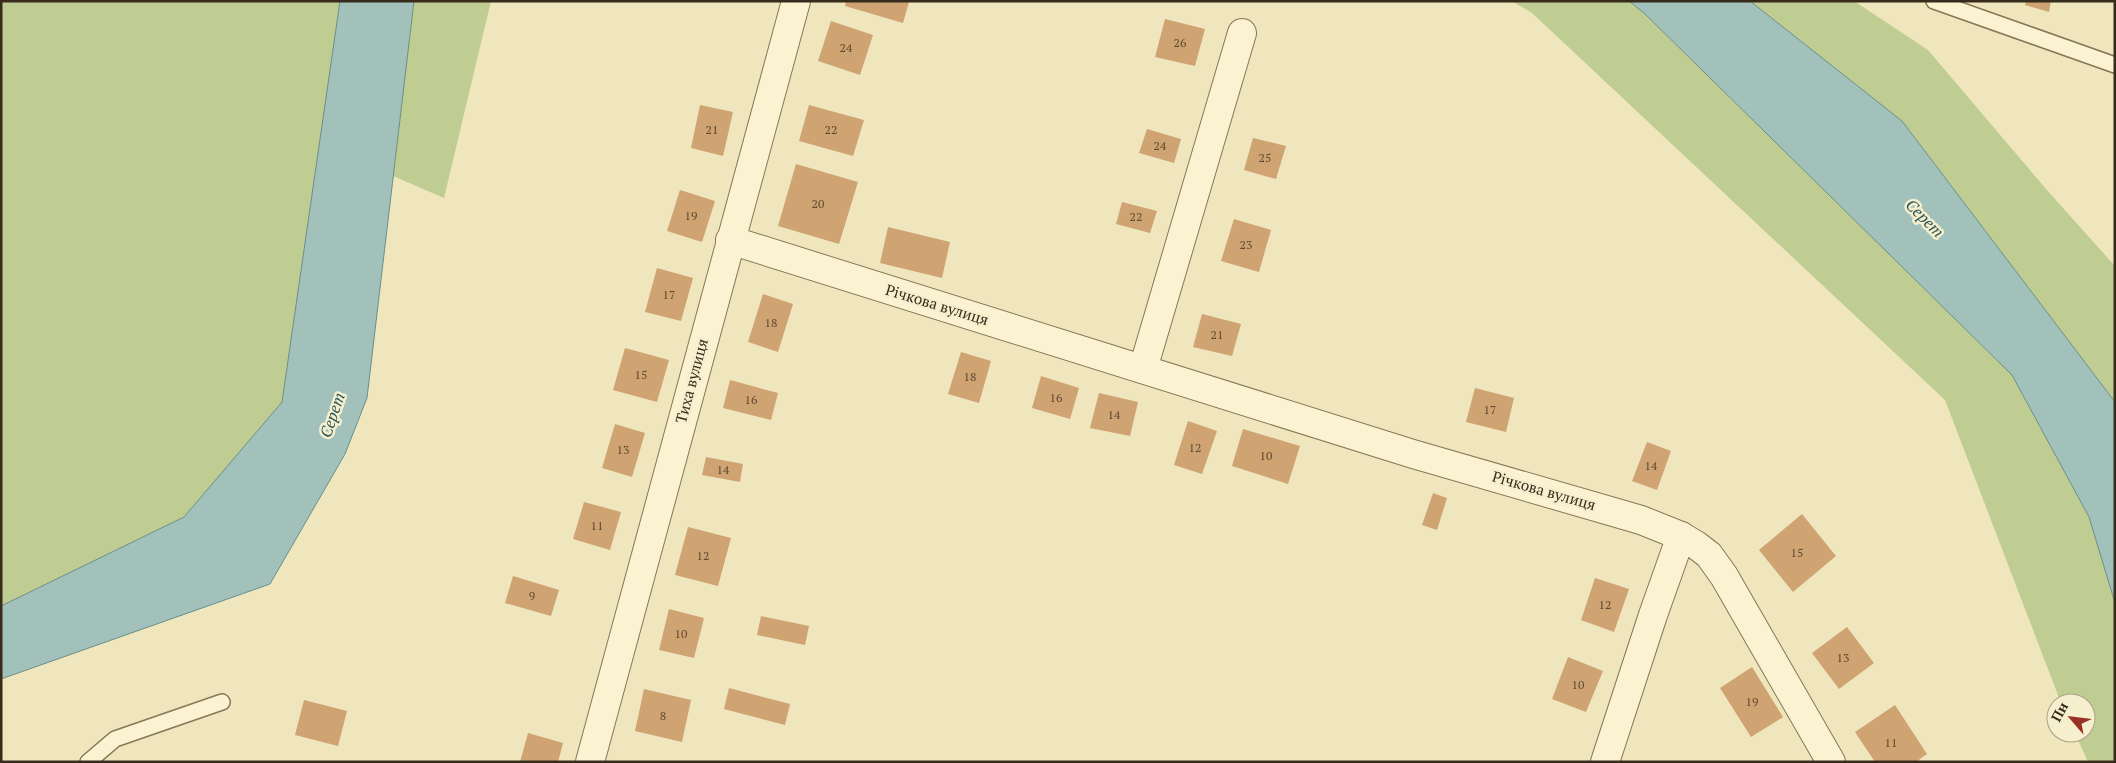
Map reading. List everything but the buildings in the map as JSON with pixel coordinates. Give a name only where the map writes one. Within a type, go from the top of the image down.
[{"type":"street","name":"Тиха вулиця","points":[[590,762],[796,1]]},
{"type":"street","points":[[1143,369],[1242,33]]},
{"type":"street","name":"Річкова вулиця","points":[[730,240],[1413,454],[1641,520],[1681,536],[1709,555],[1724,576],[1831,762]]},
{"type":"street","points":[[1605,762],[1681,536]]},
{"type":"lane","points":[[1934,1],[2115,65]]},
{"type":"lane","points":[[88,762],[115,739],[222,702]]},
{"type":"green space","points":[[1,1],[340,1],[282,402],[184,517],[1,606]]},
{"type":"green space","points":[[414,1],[491,1],[444,198],[393,176]]},
{"type":"green space","points":[[1512,1],[1629,1],[1644,13],[2012,375],[2089,517],[2115,603],[2115,762],[2088,762],[2079,743],[2096,743],[2096,693],[2057,693],[1945,400],[1532,13]]},
{"type":"green space","points":[[1750,1],[1854,1],[1928,50],[2046,189],[2115,266],[2115,402],[1902,121]]},
{"type":"water","name":"Серет","points":[[340,1],[414,1],[367,398],[345,454],[270,584],[1,679],[1,606],[184,517],[282,402]]},
{"type":"water","name":"Серет","points":[[1629,1],[1750,1],[1902,121],[2115,402],[2115,603],[2089,517],[2012,375],[1644,13]]}]
